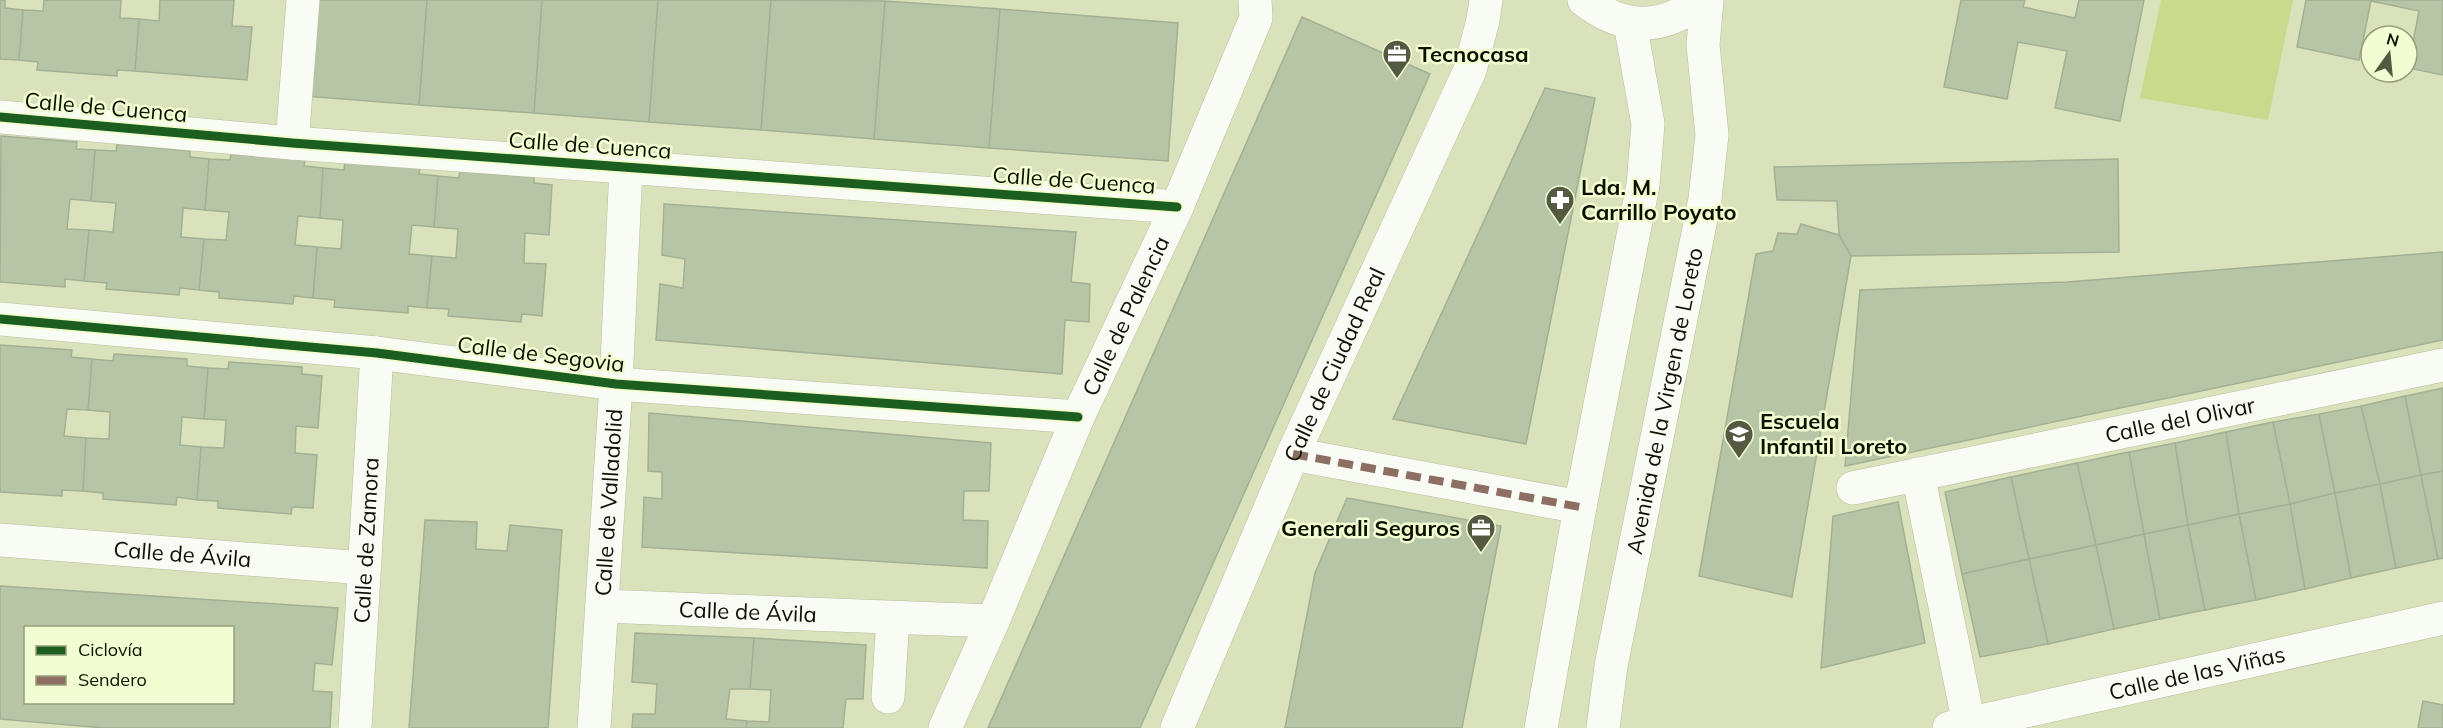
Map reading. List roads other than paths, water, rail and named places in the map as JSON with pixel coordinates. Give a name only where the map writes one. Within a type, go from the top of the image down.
[{"type":"street","points":[[292,143],[303,0]]},
{"type":"street","name":"Calle de Palencia","points":[[945,728],[993,621],[1078,417],[1177,207],[1256,18],[1255,0]]},
{"type":"street","name":"Calle de Ciudad Real","points":[[1177,728],[1293,454],[1470,70],[1486,0]]},
{"type":"street","points":[[1584,0],[1600,13],[1630,23],[1660,22],[1686,12],[1702,0]]},
{"type":"street","name":"Avenida de la Virgen de Loreto","points":[[1603,728],[1611,666],[1705,200],[1712,135],[1703,45],[1707,0]]},
{"type":"street","points":[[1541,728],[1580,507],[1643,184],[1648,123],[1630,23]]},
{"type":"street","name":"Calle de Cuenca","points":[[0,117],[292,143],[1177,207]]},
{"type":"street","name":"Calle de Valladolid","points":[[594,728],[616,384],[626,167]]},
{"type":"street","name":"Calle de Segovia","points":[[0,319],[377,353],[616,384],[1078,417]]},
{"type":"street","name":"Calle de Zamora","points":[[355,728],[377,353]]},
{"type":"street","name":"Calle del Olivar","points":[[1853,488],[2443,365]]},
{"type":"street","points":[[1293,454],[1580,507]]},
{"type":"street","points":[[1918,474],[1959,726]]},
{"type":"street","name":"Calle de Ávila","points":[[0,540],[364,568]]},
{"type":"street","name":"Calle de Ávila","points":[[602,606],[993,621]]},
{"type":"street","points":[[888,697],[893,618]]},
{"type":"street","name":"Calle de las Viñas","points":[[1959,726],[2443,618]]},
{"type":"place","name":"Tecnocasa","points":[[1397,80]]},
{"type":"place","name":"Lda. M. Carrillo Poyato","points":[[1560,226]]},
{"type":"place","name":"Escuela Infantil Loreto","points":[[1739,460]]},
{"type":"place","name":"Generali Seguros","points":[[1481,554]]}]
